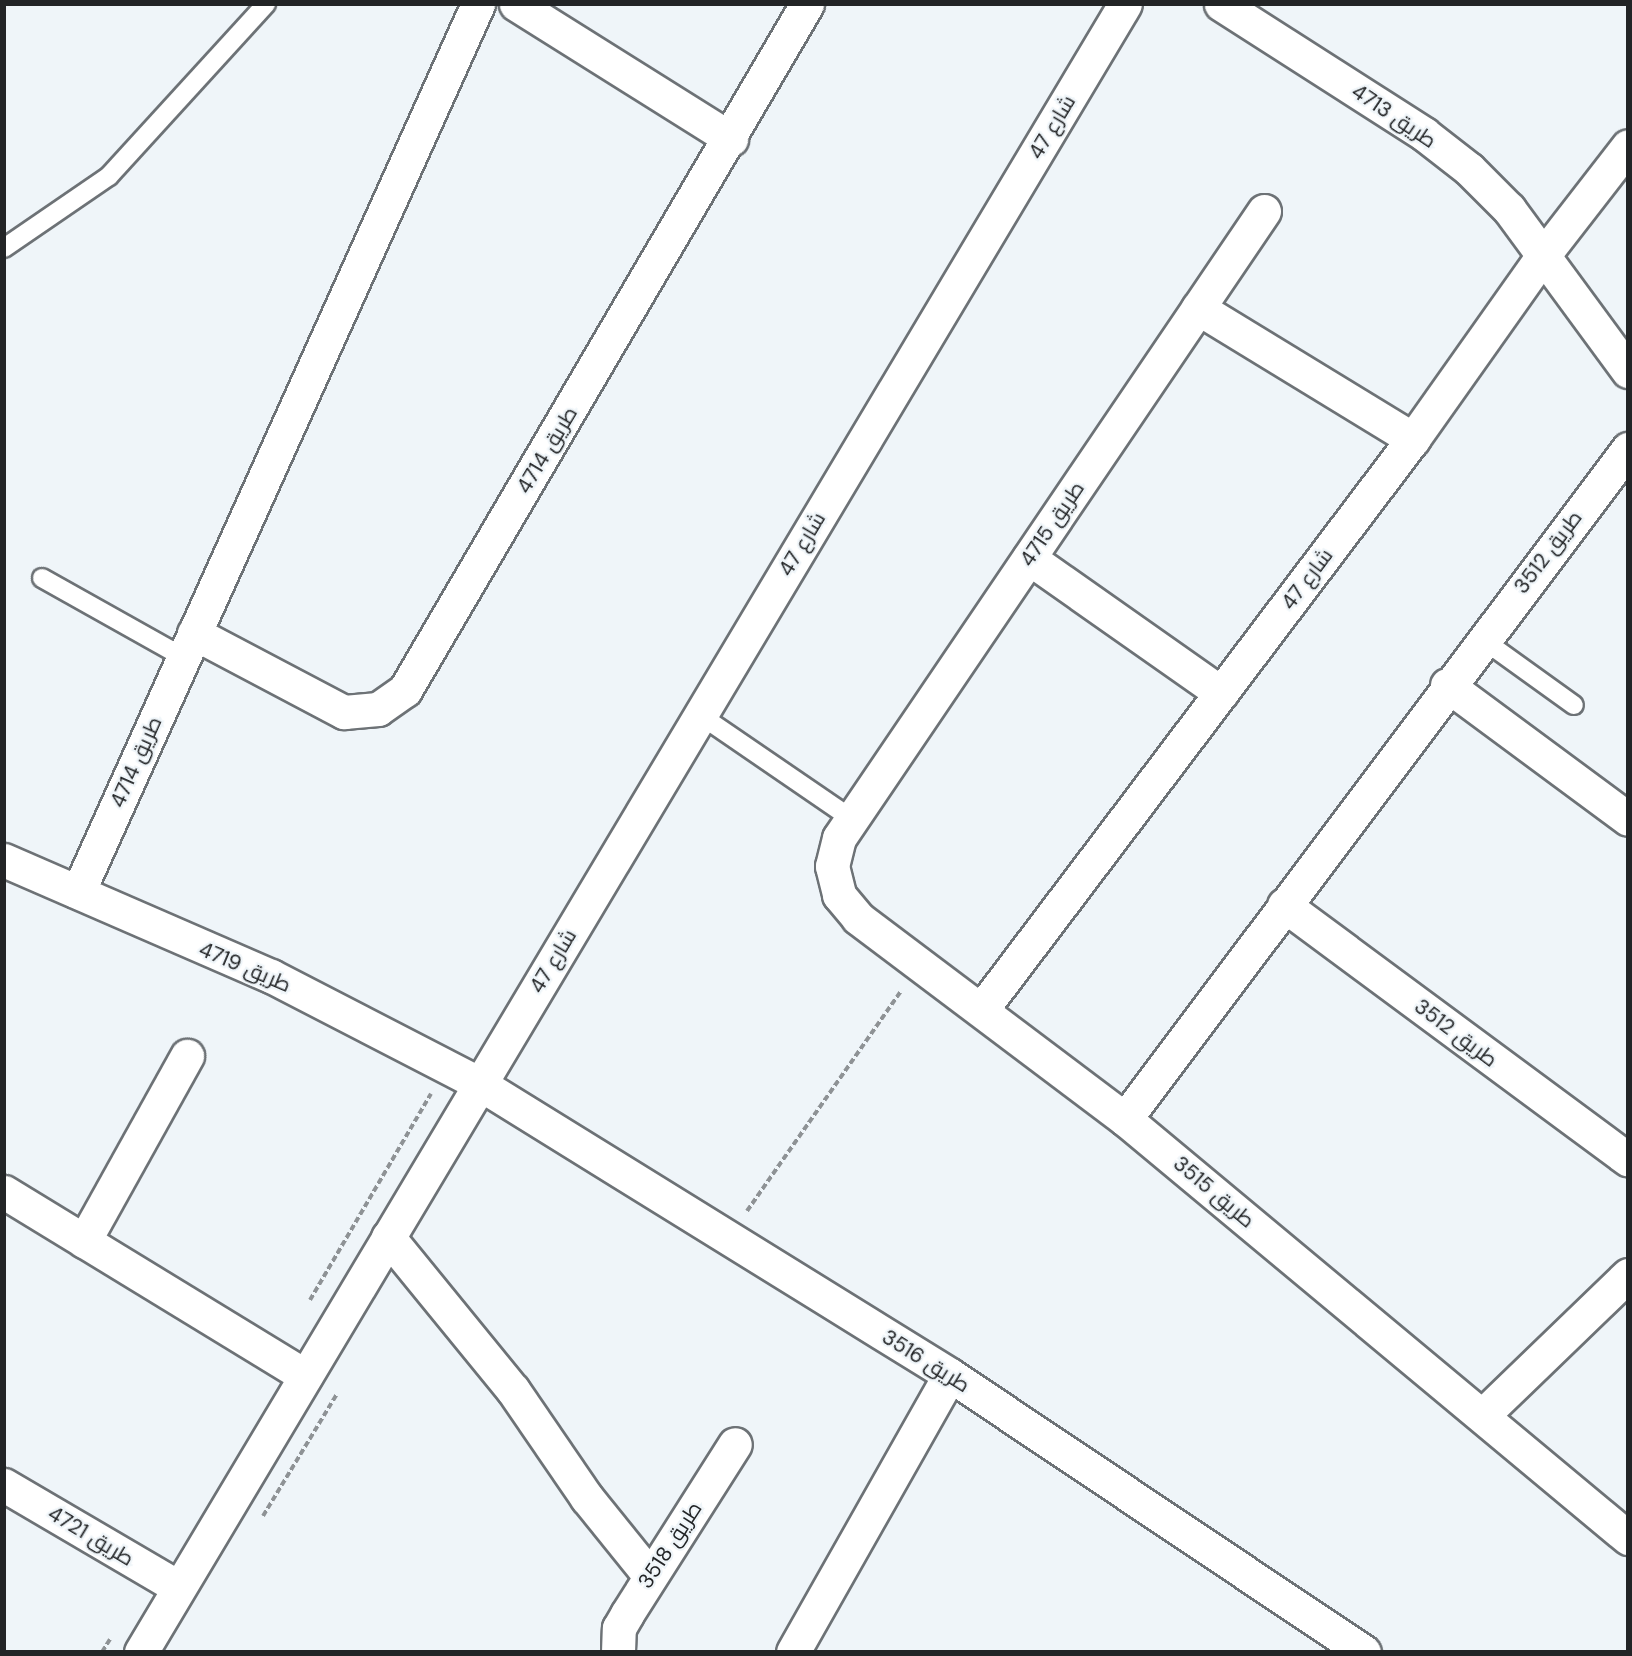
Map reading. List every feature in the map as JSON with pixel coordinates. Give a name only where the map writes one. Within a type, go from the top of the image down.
[{"type":"street","name":"طريق 4714","points":[[78,892],[478,4]]},
{"type":"street","points":[[516,4],[731,139]]},
{"type":"street","name":"طريق 4714","points":[[189,645],[344,712],[378,709],[405,690],[731,139],[807,4]]},
{"type":"street","name":"شارع 47","points":[[141,1652],[1125,4]]},
{"type":"street","name":"طريق 4713","points":[[1221,4],[1424,134],[1469,169],[1509,209],[1542,257],[1628,371]]},
{"type":"street","name":"شارع 47","points":[[982,1009],[1413,439],[1542,257],[1628,146]]},
{"type":"street","name":"طريق 4715","points":[[846,828],[1264,211]]},
{"type":"street","points":[[1198,308],[1413,439]]},
{"type":"street","name":"طريق 3512","points":[[1125,1119],[1447,685],[1628,449]]},
{"type":"street","points":[[1029,558],[1221,693]]},
{"type":"street","points":[[1447,685],[1628,819]]},
{"type":"street","name":"طريق 3515","points":[[846,828],[832,866],[839,895],[858,918],[982,1009],[1125,1119],[1484,1414],[1628,1538]]},
{"type":"street","name":"طريق 4719","points":[[4,860],[271,976],[480,1084]]},
{"type":"street","name":"طريق 3512","points":[[1284,905],[1628,1160]]},
{"type":"street","points":[[84,1240],[187,1056]]},
{"type":"street","name":"طريق 3516","points":[[480,1084],[950,1375],[1364,1652]]},
{"type":"street","points":[[4,1192],[305,1376]]},
{"type":"street","points":[[388,1237],[513,1390],[587,1498],[650,1576]]},
{"type":"street","points":[[1484,1414],[1628,1275]]},
{"type":"street","points":[[802,1648],[950,1375]]},
{"type":"street","name":"طريق 3518","points":[[618,1652],[619,1628],[735,1444]]},
{"type":"street","name":"طريق 4721","points":[[4,1485],[178,1587]]},
{"type":"lane","points":[[4,248],[109,176],[266,4]]},
{"type":"lane","points":[[42,578],[189,645]]},
{"type":"lane","points":[[1482,639],[1574,705]]},
{"type":"lane","points":[[700,715],[846,828]]},
{"type":"path","points":[[727,1239],[921,964]]}]
